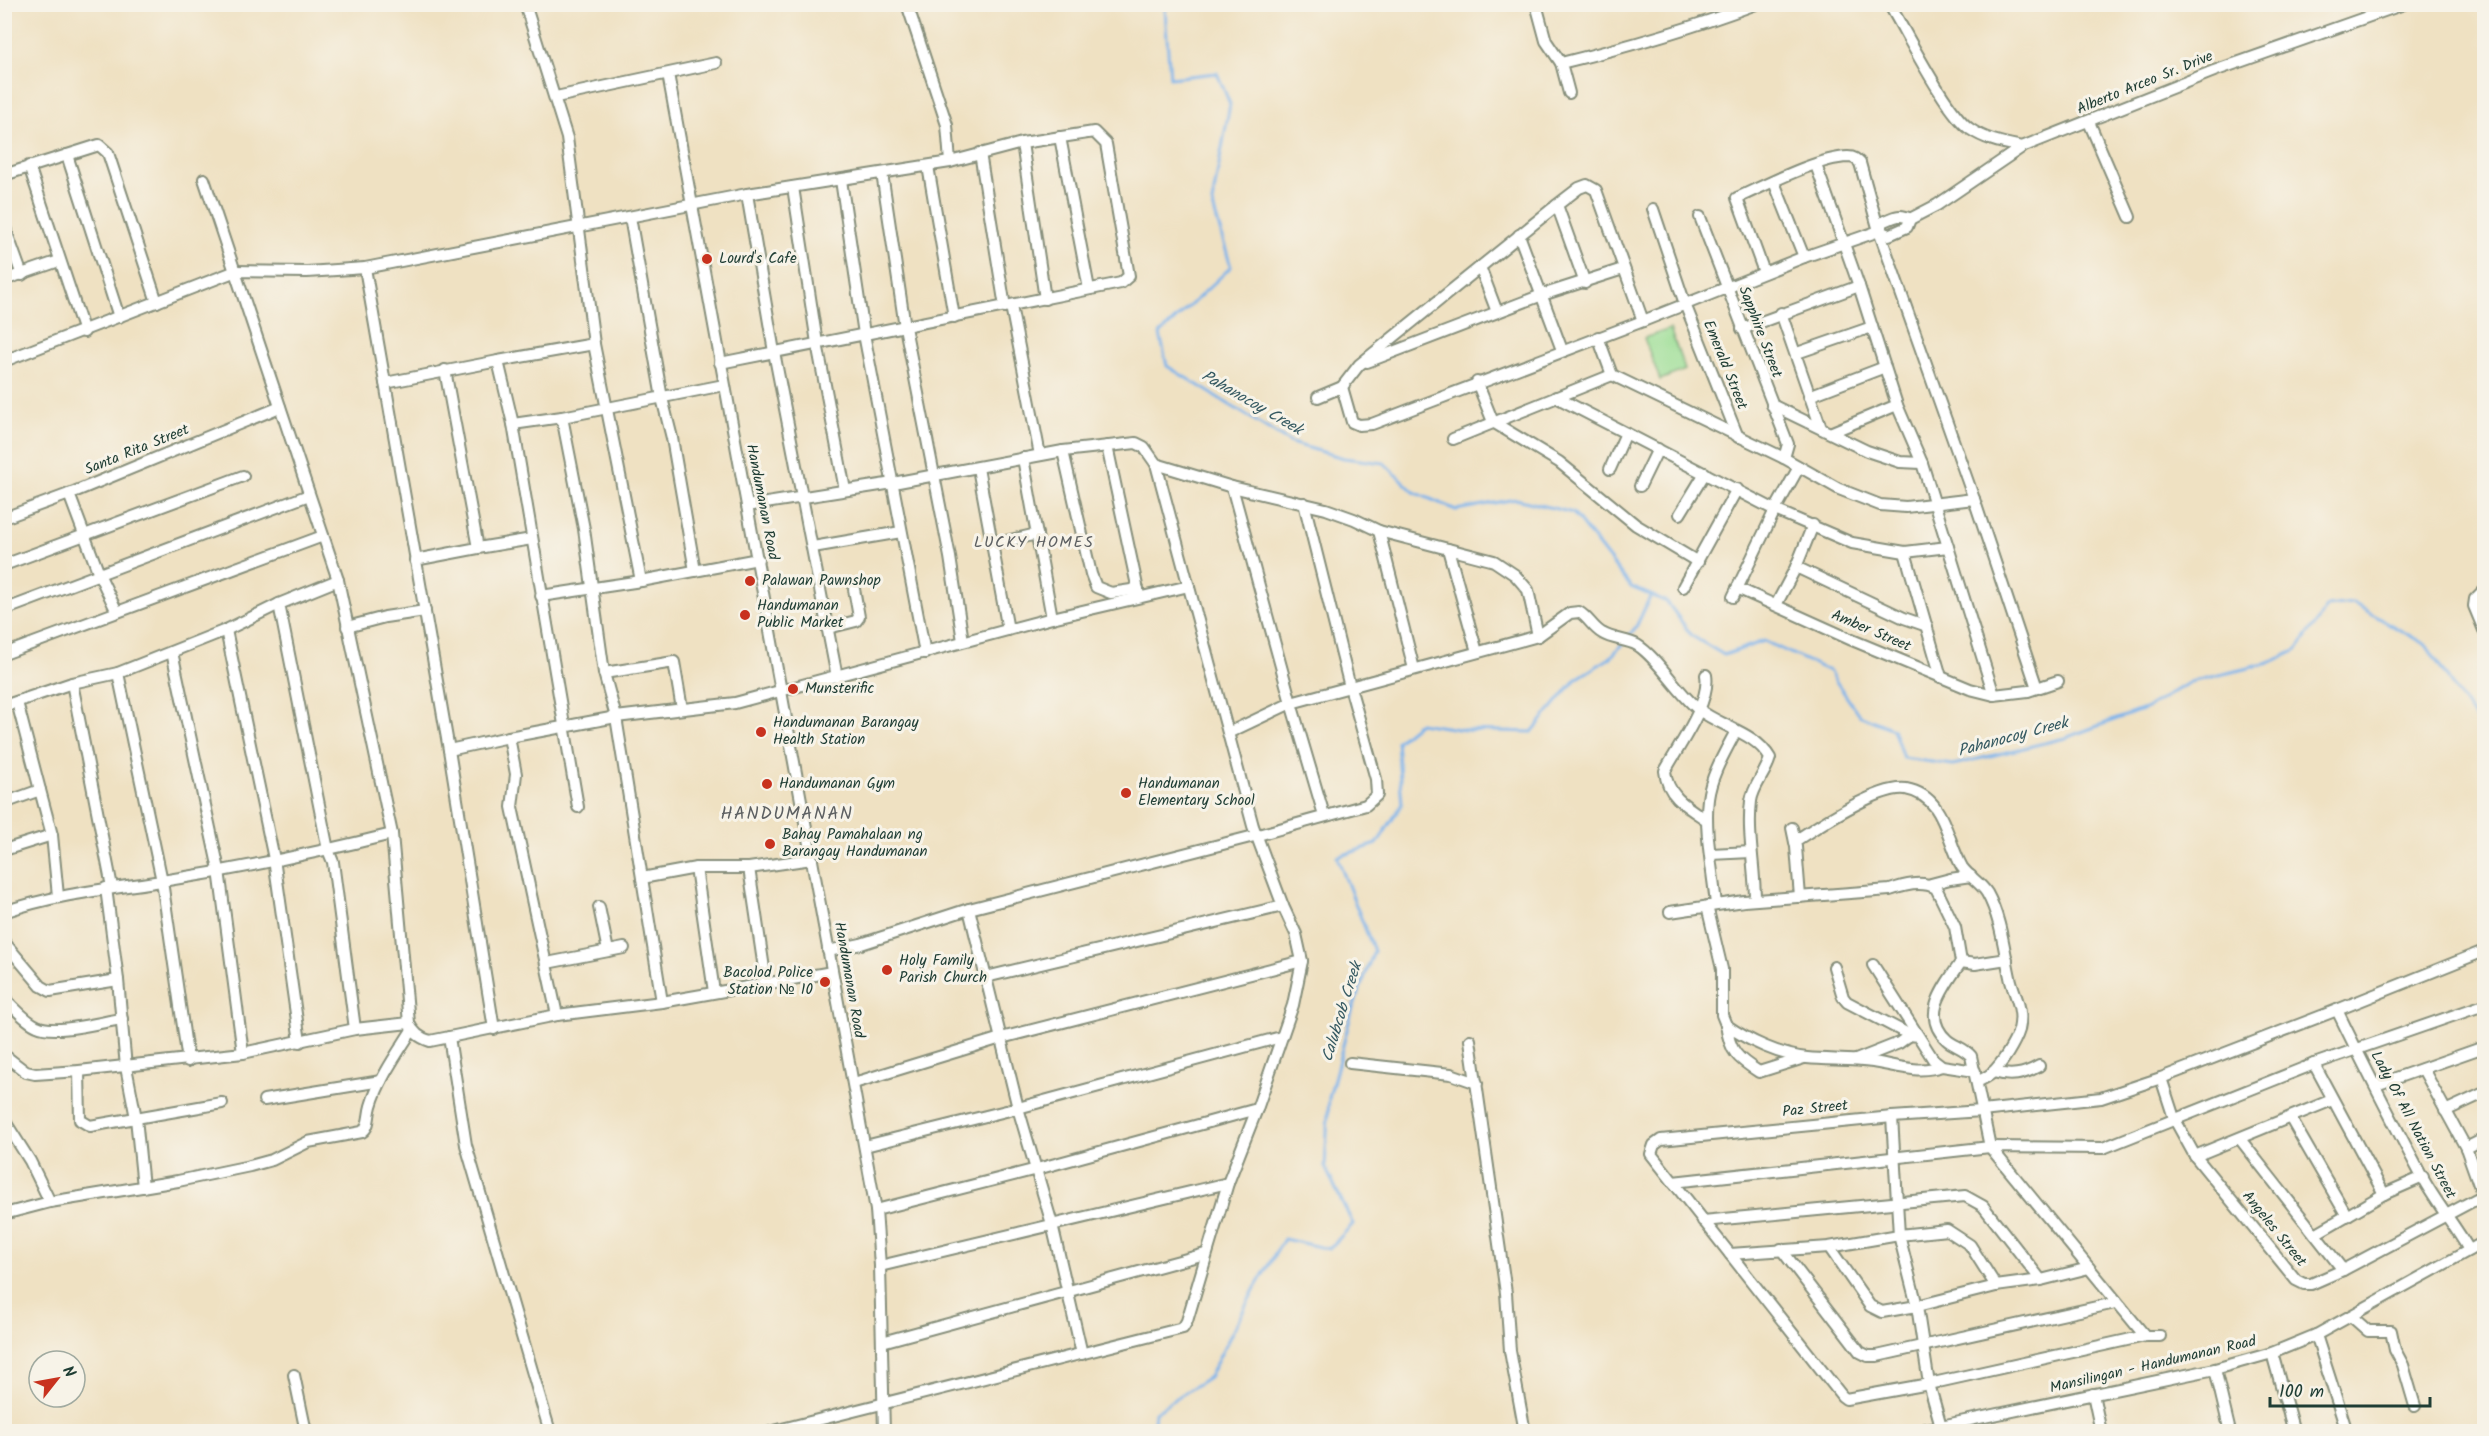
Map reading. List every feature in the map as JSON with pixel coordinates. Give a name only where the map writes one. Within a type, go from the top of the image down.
[{"type":"street","points":[[525,4],[567,138],[594,344],[609,407],[641,581]]},
{"type":"street","points":[[907,4],[947,125],[950,162]]},
{"type":"street","points":[[1536,4],[1546,42],[1561,63],[1569,93]]},
{"type":"street","points":[[1561,63],[1674,33],[1756,4]]},
{"type":"street","points":[[1889,4],[1934,82],[1955,114],[1968,128],[1992,141],[2022,147]]},
{"type":"street","name":"Alberto Arceo Sr. Drive","points":[[1879,231],[1883,222],[1895,216],[1903,215],[1910,219],[1937,205],[2022,147],[2214,71],[2404,4]]},
{"type":"street","points":[[556,97],[716,63]]},
{"type":"street","name":"Handumanan Road","points":[[668,74],[876,1210],[880,1266],[884,1431]]},
{"type":"street","points":[[2089,122],[2130,217]]},
{"type":"street","points":[[5,357],[84,332],[236,271],[307,272],[365,268],[747,194],[950,162],[1022,143],[1094,132],[1106,144],[1129,276],[1121,284],[720,363]]},
{"type":"street","points":[[1060,137],[1089,289]]},
{"type":"street","points":[[1022,143],[1045,298]]},
{"type":"street","points":[[4,175],[99,145],[108,153],[157,302]]},
{"type":"street","points":[[980,153],[1008,307],[1040,455]]},
{"type":"street","points":[[67,155],[119,317]]},
{"type":"street","points":[[1764,272],[1737,198],[1816,165],[1846,157],[1854,158],[1860,163],[1879,231],[1974,499],[2037,688]]},
{"type":"street","points":[[928,165],[954,317]]},
{"type":"street","points":[[1816,165],[1845,244],[1897,405],[1922,464],[1994,695],[2037,688],[2058,681]]},
{"type":"street","points":[[29,166],[84,332]]},
{"type":"street","points":[[882,173],[905,327],[935,474],[963,641]]},
{"type":"street","points":[[6,1210],[250,1166],[272,1160],[308,1142],[362,1132],[367,1127],[370,1107],[381,1081],[410,1026],[392,834],[338,580],[204,179]]},
{"type":"street","points":[[841,180],[864,334],[925,652]]},
{"type":"street","points":[[1774,182],[1803,257]]},
{"type":"street","points":[[1318,397],[1342,387],[1359,365],[1557,205],[1579,188],[1587,185],[1596,190],[1643,321]]},
{"type":"street","points":[[793,187],[817,344],[845,490]]},
{"type":"street","points":[[747,194],[774,352],[837,677]]},
{"type":"street","points":[[1557,205],[1585,283]]},
{"type":"street","name":"Emerald Street","points":[[1653,209],[1685,304],[1738,437]]},
{"type":"street","points":[[630,217],[695,571]]},
{"type":"street","name":"Sapphire Street","points":[[1700,217],[1788,444],[1784,458]]},
{"type":"street","points":[[4,225],[22,274]]},
{"type":"street","points":[[1342,387],[1352,422],[1359,425],[1372,424],[1643,321],[1803,257],[1879,231]]},
{"type":"street","points":[[1520,235],[1562,350]]},
{"type":"street","points":[[4,280],[59,261]]},
{"type":"street","points":[[1480,267],[1497,312]]},
{"type":"street","points":[[365,268],[449,750],[494,1029]]},
{"type":"street","points":[[1359,365],[1542,295],[1623,269]]},
{"type":"street","points":[[1742,329],[1859,286]]},
{"type":"street","points":[[1781,313],[1797,354],[1809,396],[1827,430]]},
{"type":"street","points":[[1797,354],[1872,327]]},
{"type":"street","points":[[1598,337],[1612,375],[1784,458],[1839,489],[1880,505],[1906,507],[1974,499]]},
{"type":"street","points":[[386,382],[594,344]]},
{"type":"street","points":[[498,361],[513,424],[578,807]]},
{"type":"street","points":[[1809,396],[1885,367]]},
{"type":"street","points":[[446,370],[478,548]]},
{"type":"street","points":[[1453,439],[1612,375]]},
{"type":"street","points":[[1478,382],[1493,422],[1559,462],[1636,525],[1698,562]]},
{"type":"street","points":[[513,424],[562,417],[724,385]]},
{"type":"street","points":[[1556,398],[1775,510],[1852,543],[1905,552],[1948,547]]},
{"type":"street","points":[[1772,405],[1867,451],[1900,462],[1922,464]]},
{"type":"street","points":[[1827,430],[1897,405]]},
{"type":"street","name":"Santa Rita Street","points":[[4,518],[69,494],[280,407]]},
{"type":"street","points":[[562,417],[584,529],[604,674],[616,717],[662,1002]]},
{"type":"street","points":[[1610,469],[1626,433]]},
{"type":"street","points":[[747,506],[893,483],[1063,451],[1136,443],[1144,447],[1156,464],[1230,732],[1253,826],[1296,934],[1302,961],[1293,1005],[1257,1109],[1228,1182],[1183,1328],[770,1431]]},
{"type":"street","points":[[1107,446],[1139,593]]},
{"type":"street","points":[[1640,486],[1658,449]]},
{"type":"street","points":[[1063,451],[1096,587],[1111,593],[1139,593],[1189,586]]},
{"type":"street","points":[[1023,458],[1052,618]]},
{"type":"street","points":[[1156,464],[1232,487],[1304,503],[1354,519],[1379,531],[1494,561],[1515,575],[1528,590],[1538,636]]},
{"type":"street","points":[[1775,510],[1799,467]]},
{"type":"street","points":[[978,468],[1008,630]]},
{"type":"street","points":[[1680,514],[1705,473]]},
{"type":"street","points":[[4,565],[243,476]]},
{"type":"street","points":[[1232,487],[1324,815]]},
{"type":"street","points":[[1683,587],[1737,489]]},
{"type":"street","points":[[69,494],[99,574],[117,612]]},
{"type":"street","points":[[4,610],[309,495]]},
{"type":"street","points":[[828,951],[861,944],[969,909],[1366,805],[1377,795],[1376,779],[1350,687],[1304,503]]},
{"type":"street","name":"Amber Street","points":[[1775,510],[1735,592],[1776,605],[1970,689],[1994,695]]},
{"type":"street","points":[[1776,605],[1796,567],[1813,525]]},
{"type":"street","points":[[1379,531],[1414,669]]},
{"type":"street","points":[[813,547],[901,532]]},
{"type":"street","points":[[993,544],[1037,534]]},
{"type":"street","points":[[4,654],[323,536]]},
{"type":"street","points":[[415,560],[532,539]]},
{"type":"street","points":[[1449,549],[1477,652]]},
{"type":"street","points":[[1905,552],[1941,677]]},
{"type":"street","points":[[541,596],[641,581],[758,559]]},
{"type":"street","points":[[1796,567],[1904,618],[1927,626]]},
{"type":"street","points":[[4,706],[72,683],[118,673],[226,630],[279,604],[338,580]]},
{"type":"street","points":[[828,628],[856,621],[859,616],[854,589]]},
{"type":"street","points":[[2484,590],[2475,598],[2474,606],[2484,630]]},
{"type":"street","points":[[449,750],[616,717],[735,703],[1139,593]]},
{"type":"street","points":[[279,604],[328,850],[333,862],[355,1029]]},
{"type":"street","points":[[347,627],[385,617],[425,611]]},
{"type":"street","points":[[1230,732],[1291,704],[1538,636],[1570,613],[1578,612],[1586,616],[1600,632],[1617,640],[1636,644],[1699,709],[1748,737],[1764,749],[1770,758],[1767,770],[1751,799],[1751,852],[1755,866],[1755,900]]},
{"type":"street","points":[[226,630],[274,859],[300,1042]]},
{"type":"street","points":[[172,652],[219,870],[243,1053]]},
{"type":"street","points":[[604,674],[674,662],[682,709]]},
{"type":"street","points":[[118,673],[162,881],[188,1061]]},
{"type":"street","points":[[1706,675],[1708,685],[1699,709],[1665,771],[1670,791],[1685,806],[1707,820]]},
{"type":"street","points":[[72,683],[109,887],[126,1067],[136,1118],[143,1187]]},
{"type":"street","points":[[17,702],[52,835],[58,896]]},
{"type":"street","points":[[1736,731],[1712,782],[1708,799],[1711,906],[1722,969],[1722,1015],[1728,1038],[1738,1059],[1759,1072],[1805,1058]]},
{"type":"street","points":[[509,737],[516,774],[512,807],[557,1015]]},
{"type":"street","points":[[1795,840],[1865,800],[1887,791],[1905,789],[1921,794],[1933,804],[1944,822],[1963,867],[1981,884],[1988,896],[2020,1011],[2018,1031],[1993,1072],[1977,1083]]},
{"type":"street","points":[[4,802],[40,790]]},
{"type":"street","points":[[1792,828],[1800,897]]},
{"type":"street","points":[[4,912],[58,896],[162,881],[328,850],[392,834]]},
{"type":"street","points":[[4,850],[52,835]]},
{"type":"street","points":[[1711,854],[1751,852]]},
{"type":"street","points":[[642,878],[696,868],[749,868],[812,859]]},
{"type":"street","points":[[696,868],[714,992]]},
{"type":"street","points":[[749,868],[766,982]]},
{"type":"street","points":[[1670,912],[1755,900],[1890,890],[1905,885],[1931,884],[1971,876]]},
{"type":"street","points":[[1931,884],[1944,900],[1955,927],[1961,962],[1934,1006],[1934,1017],[1947,1040],[1971,1056],[1990,1147],[2115,1303],[2145,1336]]},
{"type":"street","points":[[986,977],[1283,906]]},
{"type":"street","points":[[599,907],[608,951]]},
{"type":"street","points":[[969,909],[1018,1108],[1052,1224],[1082,1354]]},
{"type":"street","points":[[4,942],[41,986],[50,991],[118,980]]},
{"type":"street","points":[[547,963],[624,948]]},
{"type":"street","name":"Paz Street","points":[[1673,1182],[1651,1154],[1653,1145],[1661,1140],[2102,1098],[2161,1078],[2484,951]]},
{"type":"street","points":[[1961,962],[1975,964],[2007,959]]},
{"type":"street","points":[[854,1083],[1001,1038],[1302,961]]},
{"type":"street","points":[[1873,965],[1914,1035],[1933,1059],[1942,1066]]},
{"type":"street","points":[[1834,967],[1843,997],[1847,1002],[1914,1035]]},
{"type":"street","points":[[4,1055],[26,1072],[35,1074],[188,1061],[243,1053],[355,1029],[410,1026],[422,1038],[430,1041],[557,1015],[662,1002],[832,972]]},
{"type":"street","points":[[4,998],[31,1023],[39,1027],[52,1029],[122,1019]]},
{"type":"street","points":[[1673,1182],[1990,1147],[2103,1148],[2174,1118],[2356,1048],[2484,1005]]},
{"type":"street","name":"Lady Of All Nation Street","points":[[2337,1010],[2422,1177],[2445,1217],[2458,1230],[2469,1250]]},
{"type":"street","points":[[1726,1026],[1786,1054],[1805,1058],[1930,1070],[1942,1066],[1975,1071]]},
{"type":"street","points":[[1854,1061],[1914,1035]]},
{"type":"street","points":[[449,1037],[466,1145],[550,1431]]},
{"type":"street","points":[[865,1146],[1018,1108],[1281,1037]]},
{"type":"street","points":[[1470,1040],[1506,1293],[1510,1351],[1525,1431]]},
{"type":"street","points":[[2376,1085],[2484,1047]]},
{"type":"street","points":[[1350,1063],[1451,1074],[1477,1083]]},
{"type":"street","points":[[2314,1064],[2384,1194]]},
{"type":"street","points":[[1993,1072],[2007,1076],[2023,1074],[2039,1066]]},
{"type":"street","points":[[2422,1069],[2466,1148],[2484,1196]]},
{"type":"street","points":[[79,1071],[79,1109],[83,1124],[90,1126],[222,1103]]},
{"type":"street","name":"Angeles Street","points":[[2161,1078],[2174,1118],[2195,1156],[2296,1280],[2304,1284],[2311,1284],[2343,1270],[2484,1196]]},
{"type":"street","points":[[264,1100],[381,1081]]},
{"type":"street","points":[[2445,1111],[2484,1092]]},
{"type":"street","points":[[2195,1156],[2291,1119],[2332,1100]]},
{"type":"street","points":[[876,1210],[1037,1170],[1257,1109]]},
{"type":"street","points":[[1892,1117],[1899,1235],[1917,1306],[1929,1384],[1941,1426]]},
{"type":"street","points":[[2291,1119],[2347,1216]]},
{"type":"street","points":[[4,1120],[30,1161],[51,1202]]},
{"type":"street","points":[[2240,1139],[2343,1270]]},
{"type":"street","points":[[2466,1148],[2484,1139]]},
{"type":"street","points":[[2315,1234],[2384,1194],[2422,1177]]},
{"type":"street","points":[[880,1266],[1228,1182]]},
{"type":"street","points":[[1673,1182],[1842,1396],[1852,1399],[2145,1336],[2160,1336]]},
{"type":"street","points":[[1703,1221],[1965,1196],[1983,1206],[2040,1280]]},
{"type":"street","points":[[1730,1254],[1829,1246],[1947,1230],[1970,1245],[1996,1286]]},
{"type":"street","name":"Mansilingan - Handumanan Road","points":[[1912,1431],[2215,1369],[2272,1353],[2316,1335],[2351,1317],[2484,1242]]},
{"type":"street","points":[[1829,1246],[1870,1306],[1882,1312],[1917,1306],[1996,1286],[2040,1280],[2089,1269]]},
{"type":"street","points":[[1781,1249],[1860,1352],[1877,1356],[2115,1303]]},
{"type":"street","points":[[882,1342],[1205,1254]]},
{"type":"street","points":[[2351,1317],[2360,1322],[2368,1331],[2391,1331],[2395,1350],[2403,1365],[2415,1406]]},
{"type":"street","points":[[2316,1335],[2347,1431]]},
{"type":"street","points":[[2272,1353],[2294,1431]]},
{"type":"street","points":[[2215,1369],[2230,1431]]},
{"type":"street","points":[[294,1375],[306,1431]]},
{"type":"street","points":[[2093,1394],[2101,1431]]},
{"type":"green space","points":[[1670,329],[1685,370],[1660,380],[1644,338]]},
{"type":"waterway","name":"Pahanocoy Creek","points":[[1170,4],[1165,10],[1170,78],[1217,73],[1230,104],[1212,203],[1231,267],[1160,334],[1167,366],[1291,443],[1344,458],[1384,463],[1414,492],[1456,510],[1516,499],[1573,513],[1631,587],[1667,602],[1692,636],[1724,655],[1764,641],[1829,671],[1859,715],[1893,729],[1903,758],[1953,765],[2065,738],[2147,708],[2190,682],[2269,663],[2297,650],[2328,606],[2353,603],[2426,645],[2470,712],[2484,729]]},
{"type":"waterway","name":"Calubcob Creek","points":[[1627,638],[1636,627],[1651,595]]},
{"type":"waterway","name":"Calubcob Creek","points":[[1153,1432],[1155,1412],[1209,1377],[1255,1288],[1284,1239],[1329,1249],[1353,1224],[1325,1167],[1329,1098],[1352,1011],[1374,951],[1337,857],[1377,844],[1402,804],[1397,741],[1419,723],[1465,730],[1532,732],[1576,679],[1610,658],[1623,643]]},
{"type":"place","name":"Lourd's Cafe","points":[[707,259]]},
{"type":"place","name":"Palawan Pawnshop","points":[[750,581]]},
{"type":"place","name":"Handumanan Public Market","points":[[745,615]]},
{"type":"place","name":"Munsterific","points":[[793,689]]},
{"type":"place","name":"Handumanan Barangay Health Station","points":[[761,732]]},
{"type":"place","name":"Handumanan Gym","points":[[767,784]]},
{"type":"place","name":"Handumanan Elementary School","points":[[1126,793]]},
{"type":"place","name":"Bahay Pamahalaan ng Barangay Handumanan","points":[[770,844]]},
{"type":"place","name":"Holy Family Parish Church","points":[[887,970]]},
{"type":"place","name":"Bacolod Police Station № 10","points":[[825,982]]},
{"type":"district","name":"LUCKY HOMES","points":[[1034,542]]},
{"type":"district","name":"HANDUMANAN","points":[[787,814]]}]
